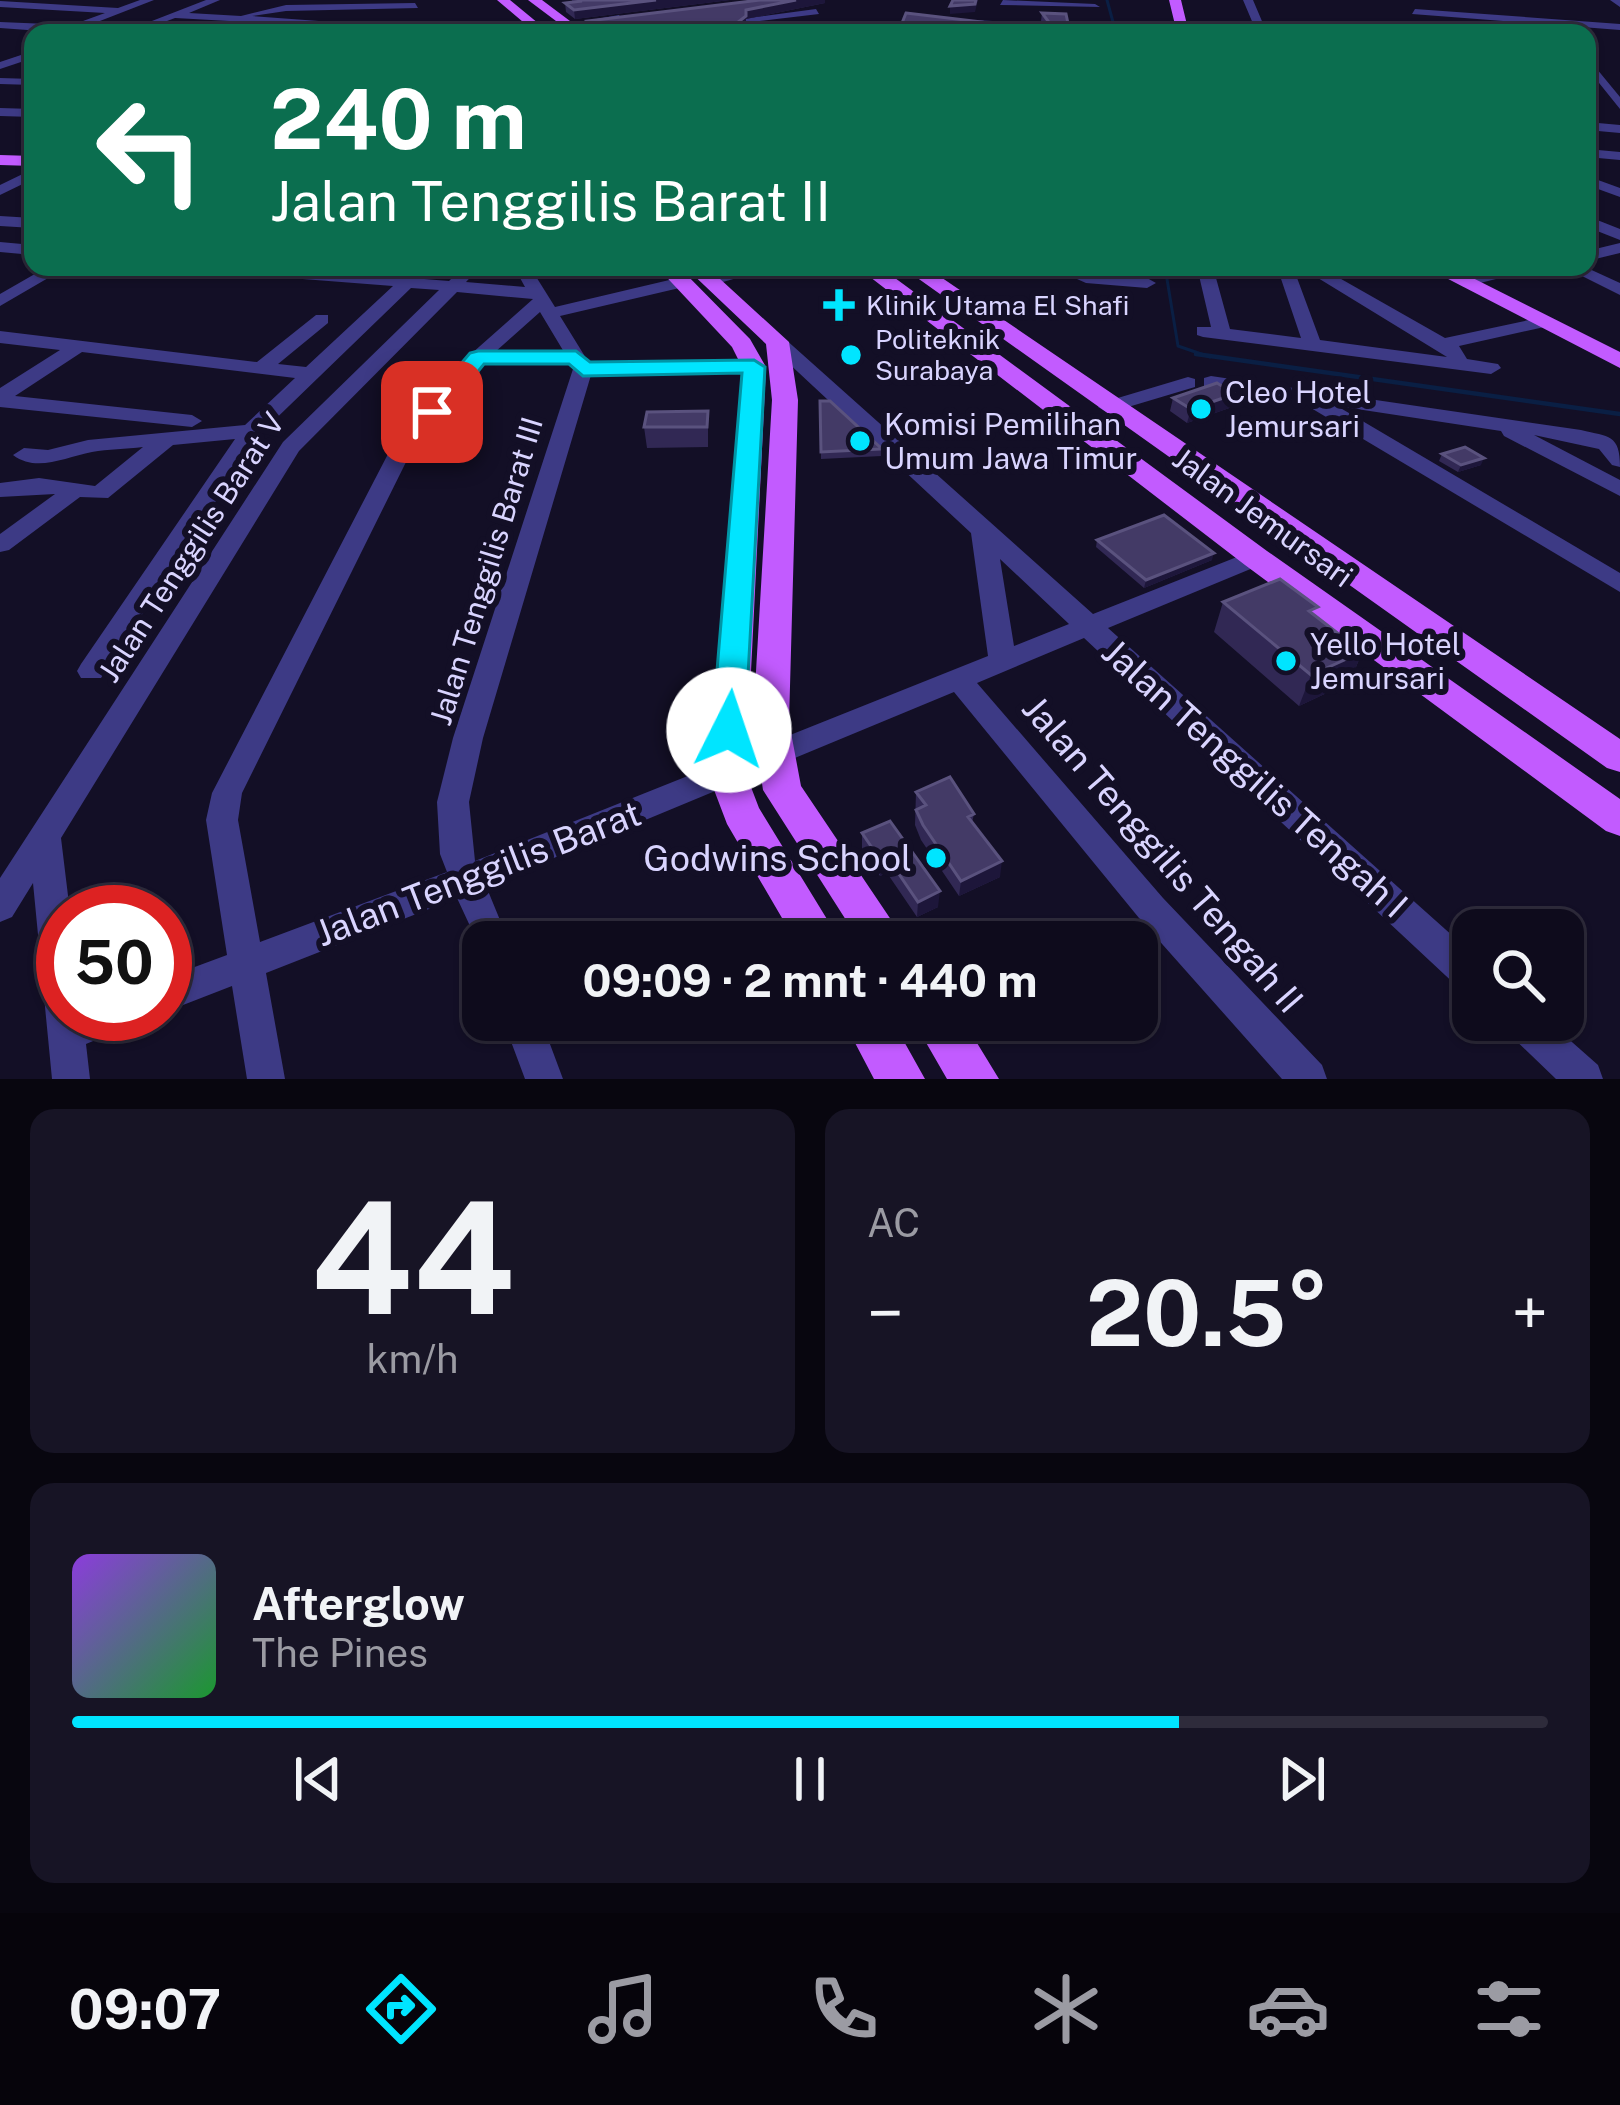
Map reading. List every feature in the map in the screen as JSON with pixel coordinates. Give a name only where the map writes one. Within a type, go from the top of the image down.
[{"type":"main road","points":[[503,0],[533,24]]},
{"type":"main road","points":[[534,0],[567,24]]},
{"type":"main road","points":[[697,276],[754,367],[727,774],[741,813],[806,921]]},
{"type":"main road","points":[[699,276],[777,342],[785,400],[771,722],[774,752],[782,790],[870,921]]},
{"type":"main road","name":"Jalan Jemursari","points":[[879,276],[1620,820]]},
{"type":"main road","name":"Jalan Jemursari","points":[[925,276],[1620,758]]},
{"type":"main road","points":[[1453,276],[1620,361]]},
{"type":"main road","points":[[878,1041],[901,1079]]},
{"type":"main road","points":[[950,1041],[975,1079]]},
{"type":"street","points":[[47,7],[70,0]]},
{"type":"street","points":[[83,24],[149,0]]},
{"type":"street","points":[[150,24],[214,0]]},
{"type":"street","points":[[809,24],[825,0]]},
{"type":"street","points":[[1406,24],[1421,0]]},
{"type":"street","points":[[999,17],[1004,2],[1095,9]]},
{"type":"street","points":[[238,19],[278,3],[380,9],[412,3],[435,24]]},
{"type":"street","points":[[1489,3],[1496,18]]},
{"type":"street","points":[[0,4],[119,11]]},
{"type":"street","points":[[598,24],[636,16],[619,4]]},
{"type":"street","points":[[1583,10],[1594,24]]},
{"type":"street","points":[[713,24],[816,12]]},
{"type":"street","points":[[1415,12],[1581,24]]},
{"type":"street","points":[[173,15],[314,24]]},
{"type":"street","points":[[2,24],[88,22]]},
{"type":"street","points":[[1596,72],[1619,104]]},
{"type":"street","points":[[1603,102],[1619,104]]},
{"type":"street","points":[[2,299],[43,276]]},
{"type":"street","points":[[366,276],[544,302],[674,276]]},
{"type":"street","name":"Jalan Tenggilis Barat V","points":[[0,907],[291,447],[463,276]]},
{"type":"street","points":[[528,276],[580,363]]},
{"type":"street","points":[[1081,276],[1147,282]]},
{"type":"street","points":[[1206,276],[1212,332],[1491,368]]},
{"type":"street","points":[[1288,276],[1312,344]]},
{"type":"street","points":[[1324,276],[1458,353],[1457,362]]},
{"type":"street","points":[[1464,282],[1493,276]]},
{"type":"street","points":[[1591,276],[1620,290]]},
{"type":"street","points":[[91,671],[251,431],[405,284]]},
{"type":"street","points":[[2,299],[39,303]]},
{"type":"street","points":[[266,1079],[222,820],[227,793],[399,454],[478,358],[544,302]]},
{"type":"street","points":[[260,369],[322,319]]},
{"type":"street","points":[[1443,344],[1543,322]]},
{"type":"street","points":[[0,337],[313,374]]},
{"type":"street","name":"Jalan Tenggilis Tengah I","points":[[777,342],[1452,958]]},
{"type":"street","points":[[0,399],[79,346]]},
{"type":"street","points":[[478,358],[754,367]]},
{"type":"street","name":"Jalan Tenggilis Barat III","points":[[484,921],[456,854],[453,802],[580,363]]},
{"type":"street","points":[[1108,406],[1199,383],[1594,439],[1607,444],[1620,460]]},
{"type":"street","points":[[1306,396],[1620,584]]},
{"type":"street","points":[[0,399],[192,421]]},
{"type":"street","points":[[88,446],[128,417]]},
{"type":"street","points":[[1495,424],[1620,489]]},
{"type":"street","points":[[23,455],[49,457],[88,446],[251,431]]},
{"type":"street","points":[[0,490],[40,484],[104,491],[168,438]]},
{"type":"street","points":[[0,545],[75,490]]},
{"type":"street","points":[[982,531],[1003,662]]},
{"type":"street","name":"Jalan Tenggilis Barat","points":[[192,983],[467,879],[1256,557]]},
{"type":"street","name":"Jalan Tenggilis Tengah II","points":[[959,680],[1150,908],[1308,1079]]},
{"type":"street","points":[[45,836],[50,885]]},
{"type":"street","points":[[66,1041],[70,1079]]},
{"type":"street","points":[[530,1041],[544,1079]]},
{"type":"street","points":[[1543,1041],[1584,1079]]},
{"type":"building","points":[[656,0],[574,10],[565,3]]},
{"type":"building","points":[[760,0],[796,0],[746,10],[738,24],[588,21]]},
{"type":"building","points":[[953,0],[976,0],[975,4],[950,6]]},
{"type":"building","points":[[906,13],[982,22],[982,24],[902,24]]},
{"type":"building","points":[[1042,13],[1066,14],[1068,24],[1050,24]]},
{"type":"building","points":[[1217,383],[1235,394],[1191,409],[1173,398]]},
{"type":"building","name":"Komisi Pemilihan Umum Jawa Timur","points":[[820,401],[830,401],[882,449],[821,452]]},
{"type":"building","points":[[708,411],[707,427],[644,427],[647,412]]},
{"type":"building","points":[[1465,447],[1484,458],[1461,465],[1442,454]]},
{"type":"building","points":[[1164,515],[1214,553],[1146,580],[1097,540]]},
{"type":"building","points":[[1280,579],[1318,607],[1309,611],[1362,652],[1311,675],[1223,602]]},
{"type":"building","points":[[950,777],[974,814],[968,817],[1002,861],[961,881],[916,810],[926,805],[916,792]]},
{"type":"building","points":[[890,821],[940,891],[918,902],[888,858],[881,861],[862,833]]},
{"type":"waterway","points":[[1107,0],[1114,24]]},
{"type":"waterway","points":[[1166,276],[1178,346],[1205,355]]},
{"type":"waterway","points":[[1196,354],[1205,355]]},
{"type":"waterway","points":[[1205,355],[1620,414]]},
{"type":"waterway","points":[[1205,355],[1210,357]]},
{"type":"place","name":"Klinik Utama El Shafi","points":[[839,305]]},
{"type":"place","name":"Politeknik Surabaya","points":[[851,355]]},
{"type":"place","name":"Cleo Hotel Jemursari","points":[[1201,409]]},
{"type":"place","name":"Komisi Pemilihan Umum Jawa Timur","points":[[860,441]]},
{"type":"place","name":"Yello Hotel Jemursari","points":[[1286,661]]},
{"type":"place","name":"Godwins School","points":[[936,858]]},
{"type":"route","points":[[432,412],[478,358],[576,358],[583,369],[754,367],[729,730]]}]
